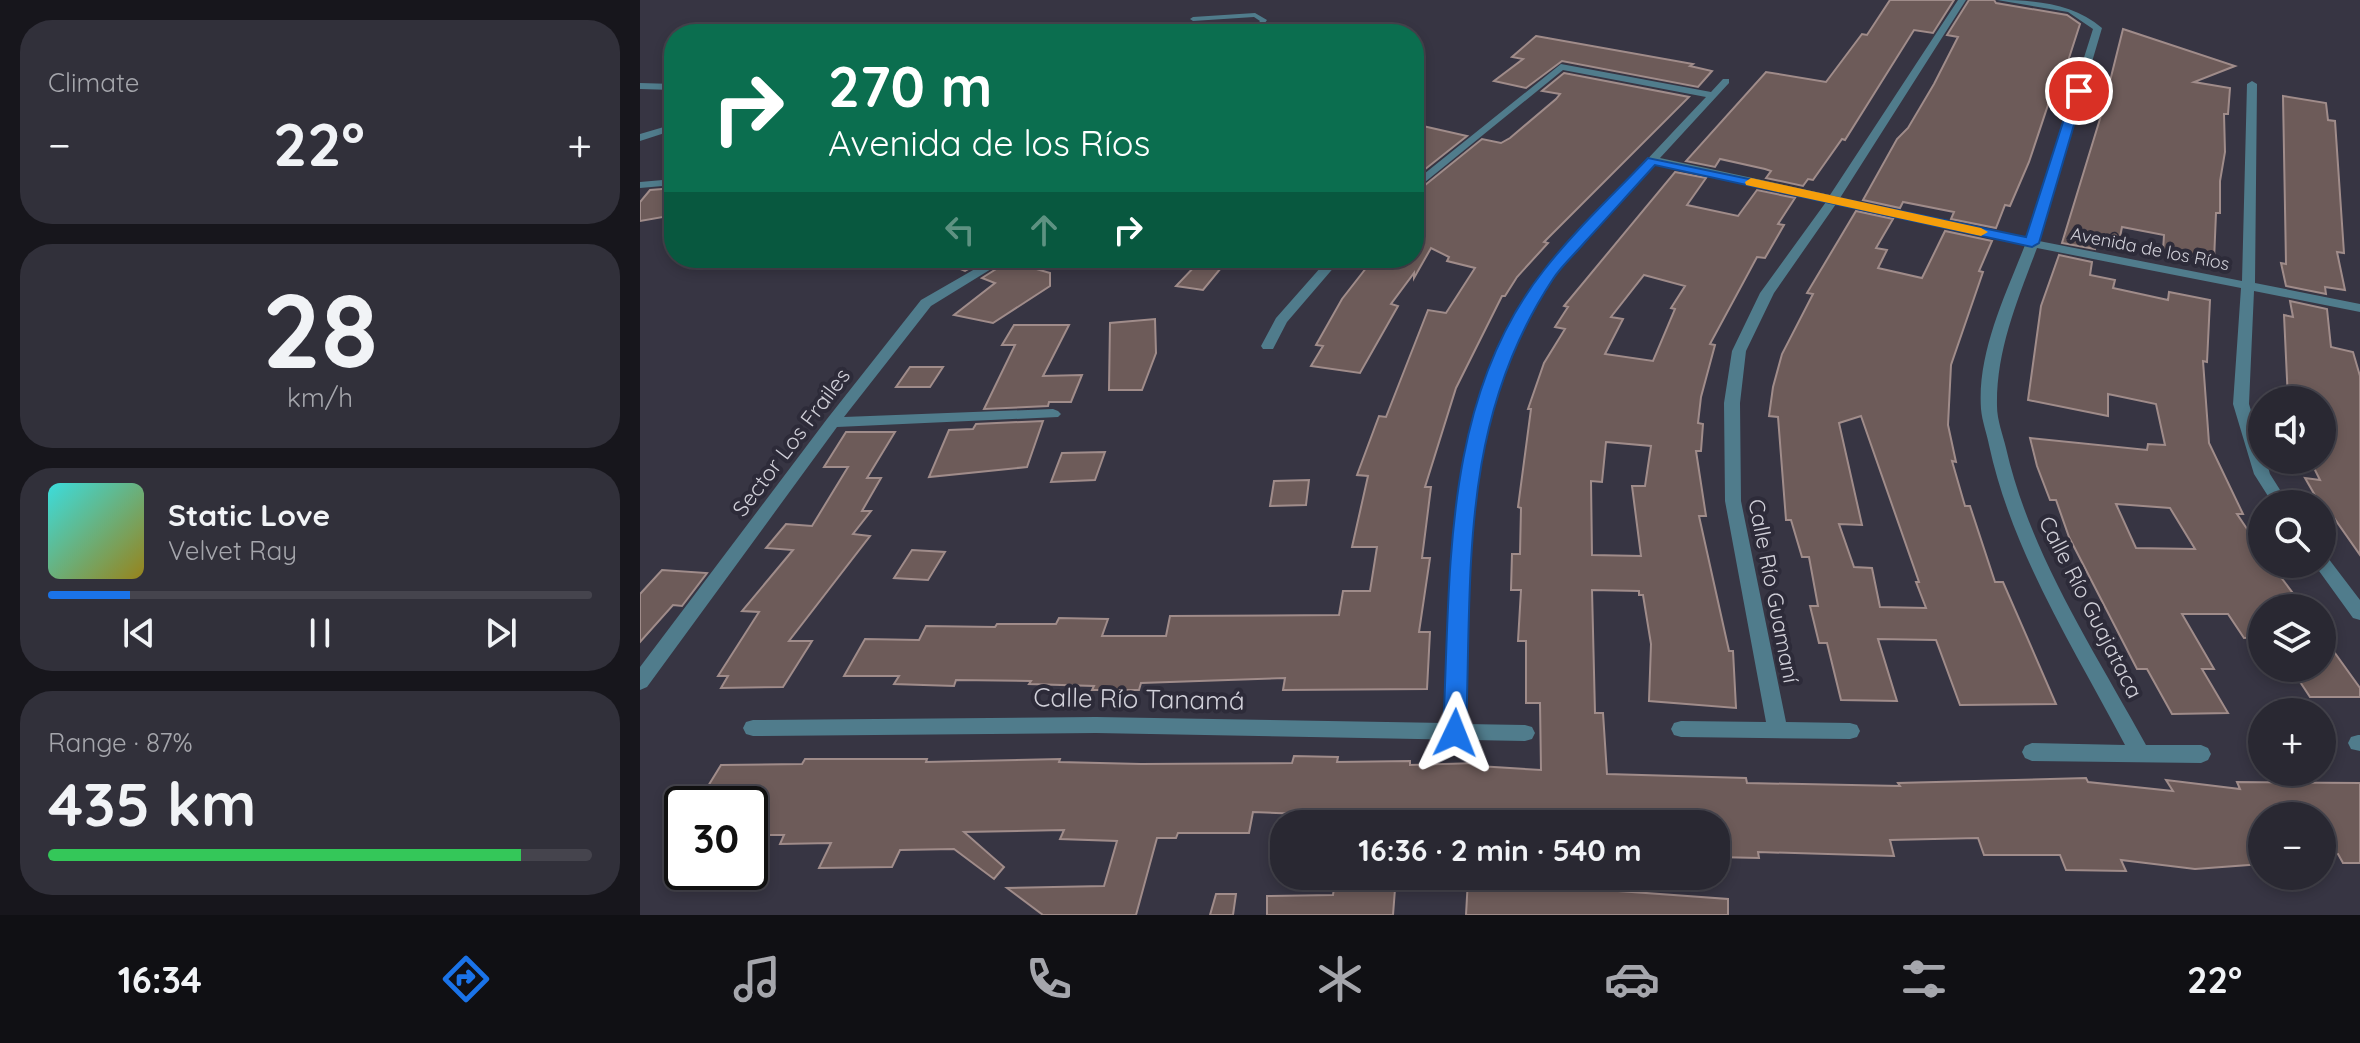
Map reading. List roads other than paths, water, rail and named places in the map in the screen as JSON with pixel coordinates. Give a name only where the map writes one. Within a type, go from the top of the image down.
[{"type":"street","name":"Calle Río Guamaní","points":[[1777,728],[1733,501],[1732,403],[1739,351],[1754,316],[1962,0]]},
{"type":"street","name":"Calle Río Guajataca","points":[[2001,0],[2070,10],[2098,28],[2032,243],[2003,320],[1993,360],[1989,409],[2006,485],[2037,561],[2139,752]]},
{"type":"street","points":[[1424,180],[1561,67],[1713,95]]},
{"type":"street","points":[[1455,733],[1463,524],[1471,459],[1491,384],[1514,329],[1549,273],[1726,81]]},
{"type":"street","points":[[2252,84],[2248,287],[2241,404],[2262,474],[2272,490]]},
{"type":"street","points":[[640,86],[664,87]]},
{"type":"street","points":[[640,138],[664,130]]},
{"type":"street","name":"Avenida de los Ríos","points":[[1652,160],[2032,243],[2360,308]]},
{"type":"street","points":[[640,185],[664,183]]},
{"type":"street","name":"Sector Los Frailes","points":[[640,682],[832,422],[926,303],[986,268]]},
{"type":"street","points":[[1268,346],[1281,321],[1327,268]]},
{"type":"street","points":[[832,422],[1053,414]]},
{"type":"street","points":[[2334,578],[2360,613]]},
{"type":"street","name":"Calle Río Tanamá","points":[[753,728],[1096,725],[1525,733]]},
{"type":"street","points":[[1681,729],[1850,731]]},
{"type":"street","points":[[2032,752],[2201,754]]},
{"type":"lane","points":[[1193,19],[1255,15],[1264,20],[1261,24]]}]
